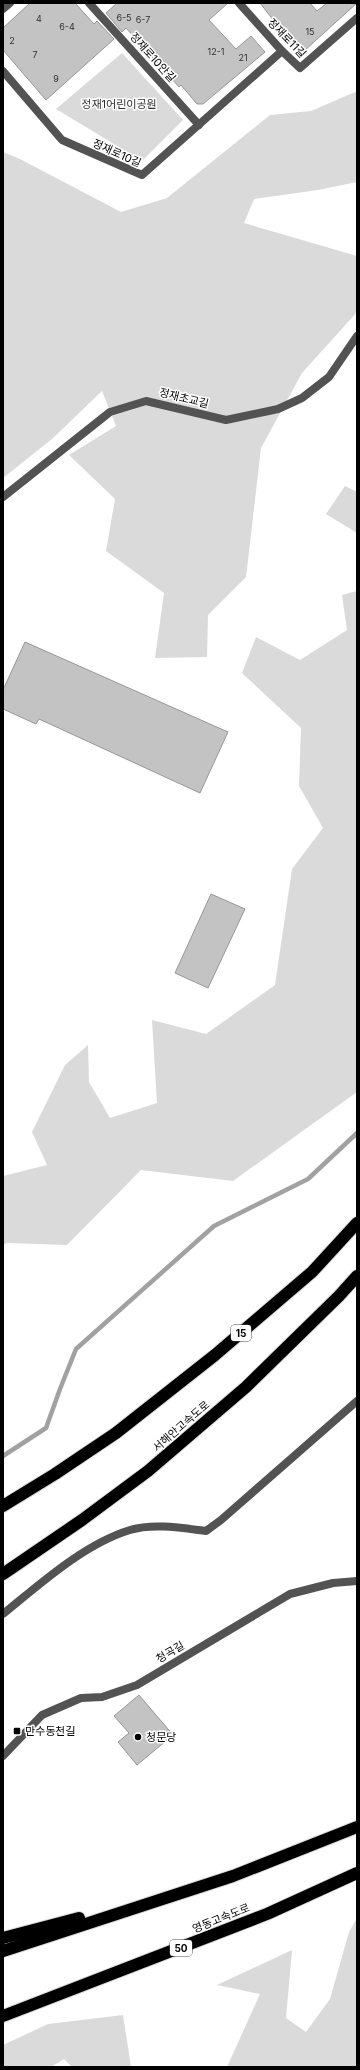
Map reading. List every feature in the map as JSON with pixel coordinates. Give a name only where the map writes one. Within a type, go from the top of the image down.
[{"type":"highway","name":"15","points":[[3,1506],[55,1474],[116,1433],[216,1355],[312,1272],[357,1223]]},
{"type":"highway","name":"서해안고속도로","points":[[3,1574],[82,1520],[148,1471],[246,1386],[339,1296],[357,1276]]},
{"type":"highway","points":[[3,1950],[233,1876],[357,1827]]},
{"type":"highway","name":"영동고속도로","points":[[3,2016],[267,1914],[357,1873]]},
{"type":"highway","points":[[3,1938],[233,1876]]},
{"type":"street","points":[[3,9],[10,3]]},
{"type":"street","name":"정재로10안길","points":[[90,3],[199,125]]},
{"type":"street","name":"정재로11길","points":[[238,3],[282,51],[300,68],[357,18]]},
{"type":"street","name":"정재로10길","points":[[3,72],[62,140],[142,175],[282,51]]},
{"type":"street","name":"정재초교길","points":[[3,497],[110,412],[146,400],[226,420],[278,409],[302,398],[329,377],[357,336]]},
{"type":"street","points":[[3,1614],[52,1576],[104,1541],[131,1530],[156,1527],[206,1531],[221,1520],[357,1401]]},
{"type":"street","name":"청곡길","points":[[3,1756],[42,1715],[81,1698],[102,1697],[138,1685],[290,1594],[333,1583],[357,1581]]},
{"type":"green space","name":"정재1어린이공원","points":[[122,53],[183,120],[142,161],[56,109]]},
{"type":"green space","points":[[355,92],[357,93],[357,182],[318,190],[254,199],[244,223],[357,256],[357,312],[302,373],[261,448],[246,577],[208,615],[207,657],[155,658],[164,593],[106,551],[115,499],[69,455],[116,426],[102,391],[52,439],[3,478],[3,152],[20,159],[121,212],[167,198],[270,115],[311,111]]},
{"type":"green space","points":[[345,486],[357,492],[357,533],[326,514]]},
{"type":"green space","points":[[357,591],[357,1092],[233,1181],[141,1170],[67,1245],[7,1243],[3,1245],[3,1176],[47,1165],[32,1132],[65,1065],[88,1045],[89,1082],[110,1118],[157,1103],[152,1020],[206,1034],[275,985],[292,869],[323,828],[299,786],[301,728],[242,673],[256,637],[300,660],[347,630],[342,595]]},
{"type":"green space","points":[[357,1918],[357,2067],[227,2067],[260,1994],[217,1985],[292,1950],[286,2018],[306,2032],[330,1999],[349,1932]]},
{"type":"green space","points":[[123,2015],[131,2067],[72,2067],[64,2059],[51,2067],[3,2067],[3,2045],[48,2024]]},
{"type":"building","points":[[30,3],[75,3],[94,24],[97,21],[114,39],[46,100],[3,50],[3,28]]},
{"type":"building","points":[[117,3],[228,3],[209,20],[236,49],[251,36],[265,52],[203,104],[197,104],[181,85],[179,87],[126,28],[122,32],[106,13]]},
{"type":"building","points":[[260,3],[310,3],[317,11],[327,3],[357,3],[304,51],[283,28],[281,30]]},
{"type":"building","points":[[25,642],[228,732],[200,793],[39,719],[36,724],[3,709],[3,690]]},
{"type":"building","points":[[211,894],[245,909],[208,988],[175,973]]},
{"type":"building","points":[[139,1695],[173,1735],[137,1765],[118,1742],[129,1733],[114,1716]]},
{"type":"waterway","points":[[3,1456],[46,1428],[76,1349],[214,1226],[308,1179],[357,1133]]},
{"type":"place","name":"만수동천길","points":[[17,1731]]},
{"type":"place","name":"청문당","points":[[138,1737]]}]
